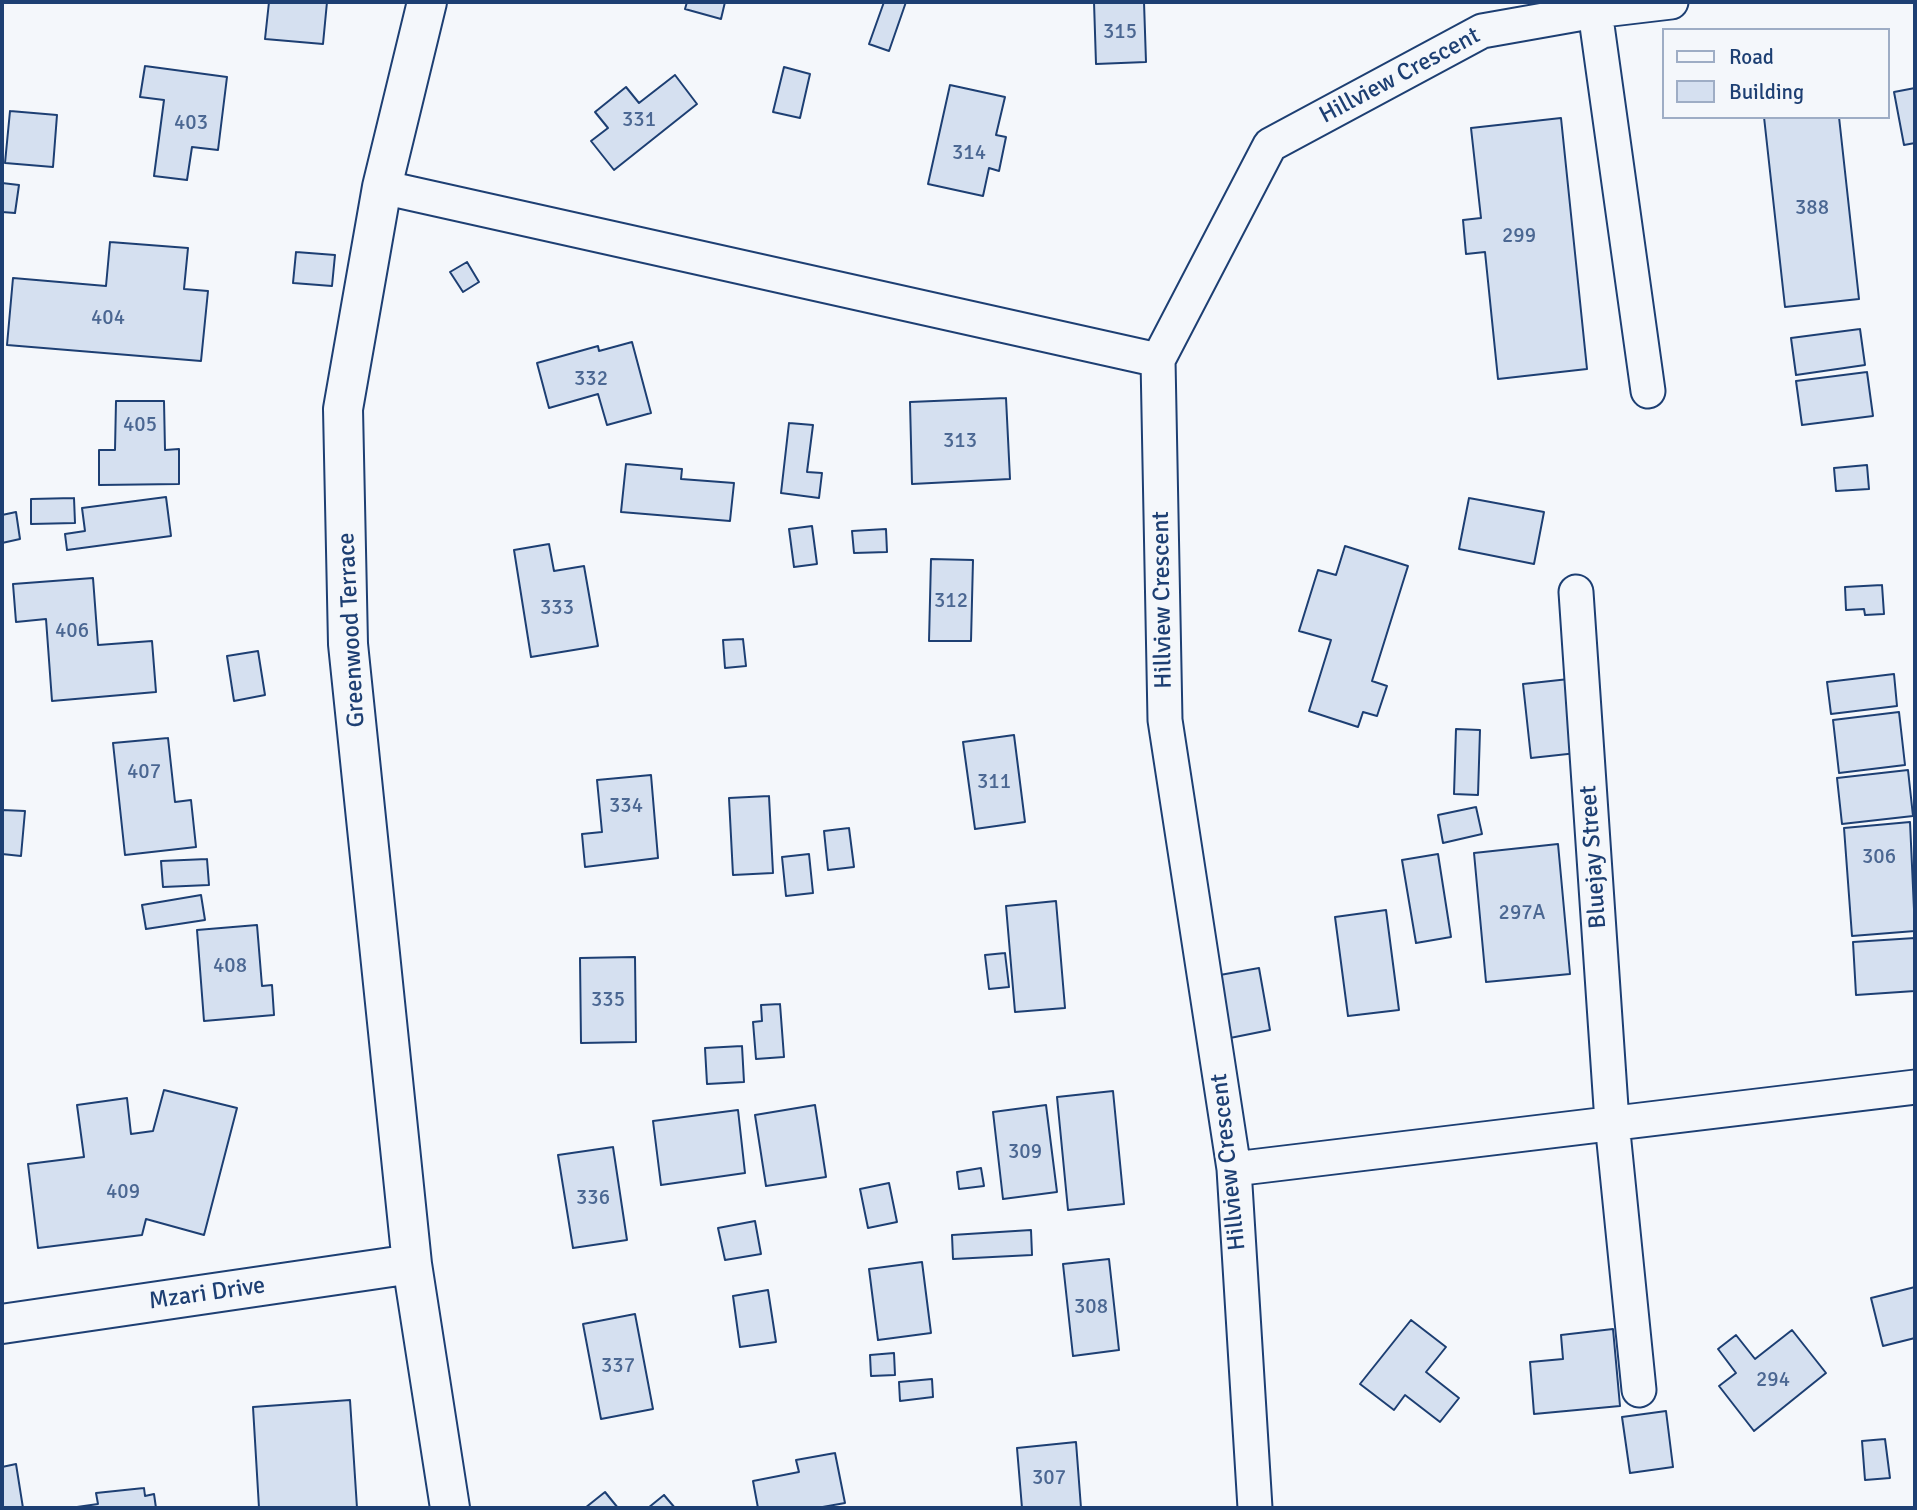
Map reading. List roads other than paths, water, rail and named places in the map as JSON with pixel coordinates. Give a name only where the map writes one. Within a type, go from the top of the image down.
[{"type":"street","name":"Greenwood Terrace","points":[[427,2],[382,187],[343,409],[348,644],[412,1264],[450,1508]]},
{"type":"street","name":"Hillview Crescent","points":[[1255,1508],[1234,1169],[1165,720],[1158,360],[1270,145],[1482,31],[1595,11],[1671,2]]},
{"type":"street","points":[[1595,11],[1648,391]]},
{"type":"street","points":[[382,187],[1158,360]]},
{"type":"street","name":"Bluejay Street","points":[[1576,592],[1612,1122],[1639,1390]]},
{"type":"street","points":[[1234,1169],[1915,1087]]},
{"type":"street","name":"Mzari Drive","points":[[2,1324],[412,1264]]}]
